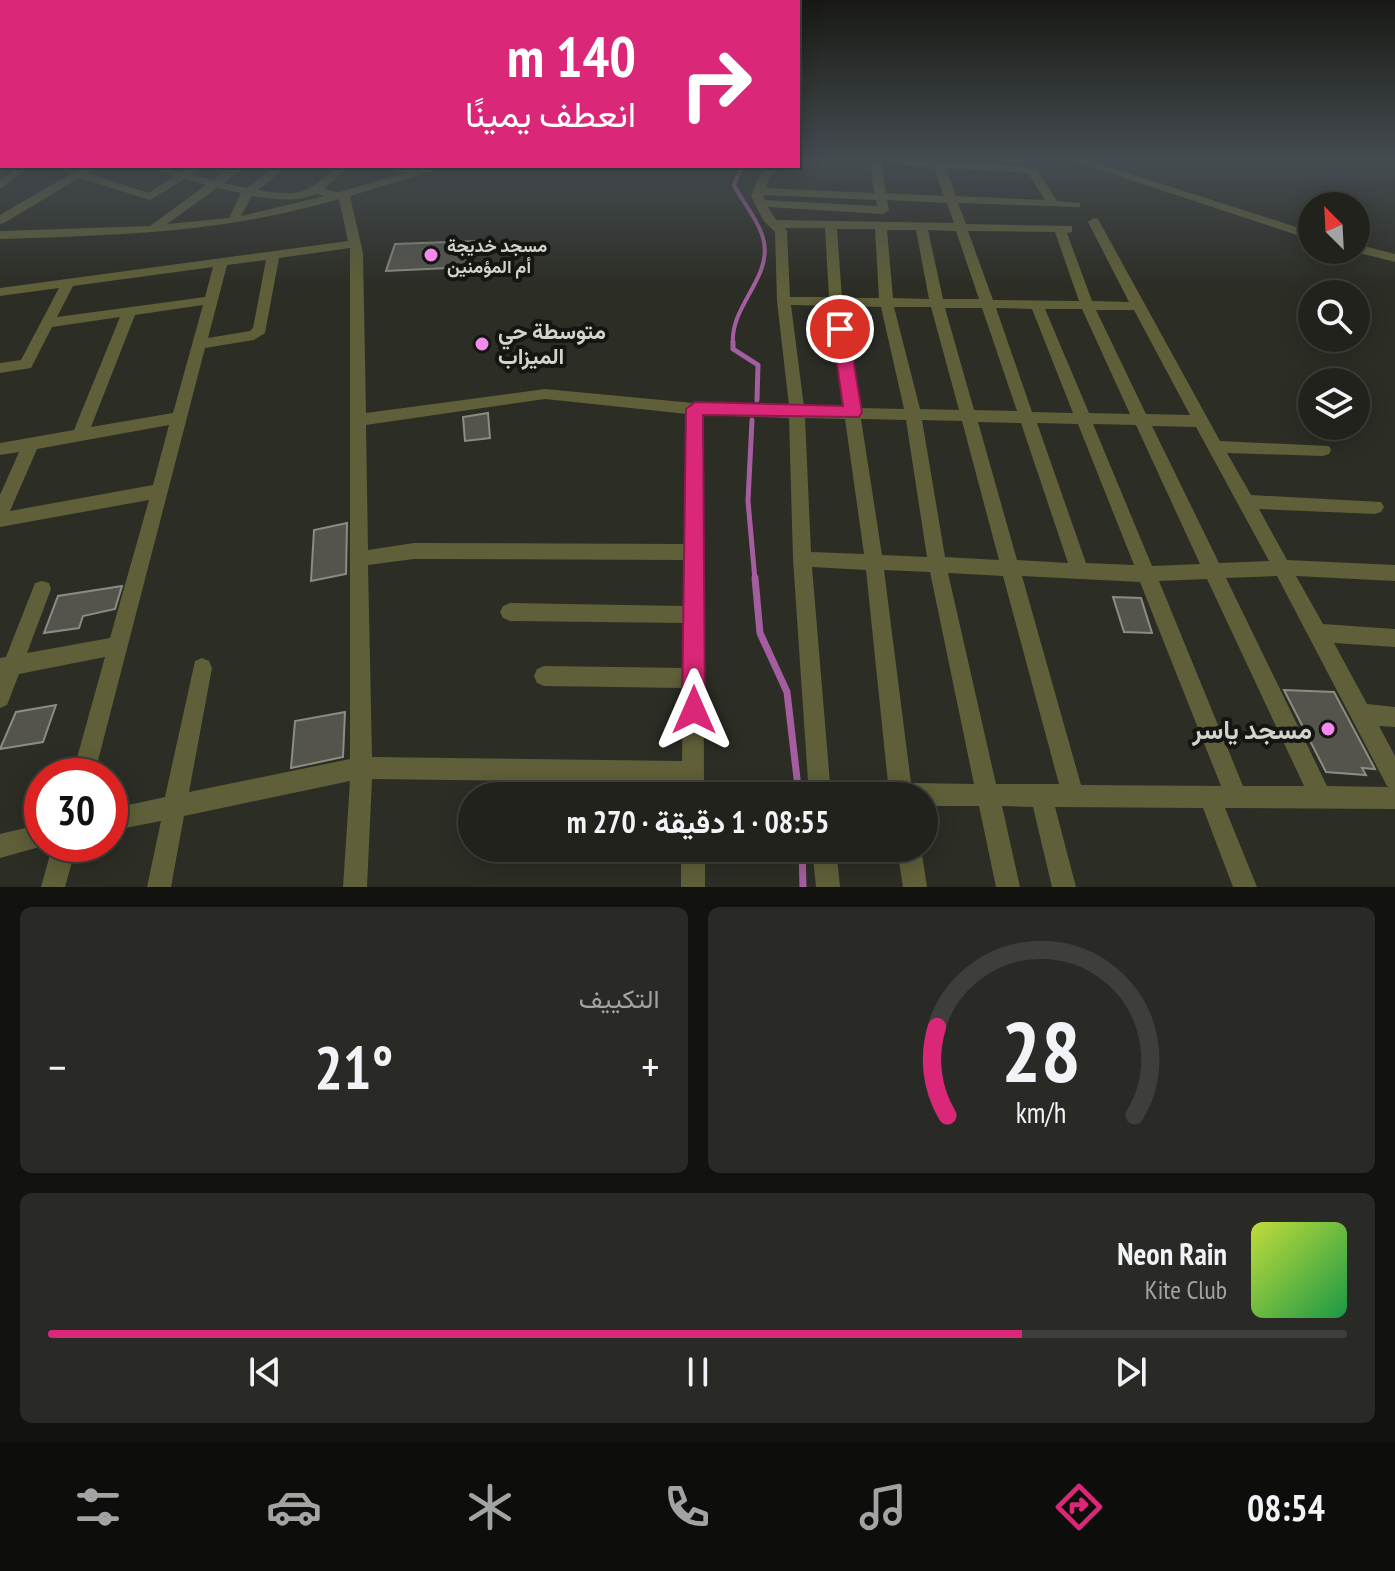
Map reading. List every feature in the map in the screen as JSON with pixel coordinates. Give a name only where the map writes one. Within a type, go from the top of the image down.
[{"type":"street","points":[[0,220],[30,202]]},
{"type":"street","points":[[153,229],[189,202]]},
{"type":"street","points":[[234,221],[235,207],[240,202]]},
{"type":"street","points":[[0,235],[153,229],[234,221],[316,202]]},
{"type":"street","points":[[345,202],[355,244],[358,420],[360,768],[355,887]]},
{"type":"street","points":[[766,202],[774,224],[781,231],[784,301],[797,410],[802,559],[819,782]]},
{"type":"street","points":[[837,202],[883,210],[882,202]]},
{"type":"street","points":[[950,202],[1080,571]]},
{"type":"street","points":[[1020,202],[1076,205]]},
{"type":"street","points":[[1207,202],[1298,232]]},
{"type":"street","points":[[1094,222],[1199,421],[1283,568],[1395,778]]},
{"type":"street","points":[[831,223],[836,302],[874,562],[899,782]]},
{"type":"street","points":[[774,224],[1064,229],[1087,306],[1320,796]]},
{"type":"street","points":[[881,224],[886,301],[913,413],[937,564],[1008,887]]},
{"type":"street","points":[[921,226],[937,303],[1073,796]]},
{"type":"street","points":[[0,292],[355,244]]},
{"type":"street","points":[[1370,252],[1395,258]]},
{"type":"street","points":[[199,344],[254,335],[260,330],[273,255]]},
{"type":"street","points":[[88,758],[221,262]]},
{"type":"street","points":[[0,368],[26,364],[68,283]]},
{"type":"street","points":[[47,323],[211,300]]},
{"type":"street","points":[[784,301],[1138,306]]},
{"type":"street","points":[[1037,305],[1236,795]]},
{"type":"street","points":[[80,435],[129,312]]},
{"type":"street","points":[[358,420],[545,394],[695,409],[1199,421]]},
{"type":"street","points":[[693,782],[695,409]]},
{"type":"street","points":[[0,449],[179,418]]},
{"type":"street","points":[[0,518],[31,443]]},
{"type":"street","points":[[1214,447],[1323,450]]},
{"type":"street","points":[[0,518],[159,491]]},
{"type":"street","points":[[1245,502],[1375,507]]},
{"type":"street","points":[[359,559],[414,551],[694,552]]},
{"type":"street","points":[[802,559],[1147,574],[1283,568],[1395,573]]},
{"type":"street","points":[[0,698],[6,666],[42,589]]},
{"type":"street","points":[[510,612],[694,615]]},
{"type":"street","points":[[1318,633],[1395,638]]},
{"type":"street","points":[[6,666],[119,645]]},
{"type":"street","points":[[159,887],[202,668]]},
{"type":"street","points":[[544,676],[694,678]]},
{"type":"street","points":[[1362,714],[1395,717]]},
{"type":"street","points":[[128,816],[360,768],[693,772]]},
{"type":"street","points":[[938,795],[1395,798]]},
{"type":"street","points":[[1041,795],[1064,887]]},
{"type":"street","points":[[1209,795],[1245,887]]},
{"type":"street","points":[[0,846],[24,840]]},
{"type":"street","points":[[53,887],[60,862]]},
{"type":"street","points":[[693,862],[693,887]]},
{"type":"street","points":[[825,862],[828,887]]},
{"type":"street","points":[[911,862],[915,887]]},
{"type":"building","name":"مسجد خديجة أم المؤمنين","points":[[474,241],[469,267],[386,271],[395,244]]},
{"type":"building","points":[[488,413],[490,438],[465,441],[463,417]]},
{"type":"building","points":[[347,523],[346,574],[311,581],[314,530]]},
{"type":"building","points":[[122,586],[115,609],[83,616],[79,628],[44,633],[58,596]]},
{"type":"building","points":[[1113,597],[1141,598],[1152,633],[1124,632]]},
{"type":"building","name":"مسجد ياسر","points":[[1284,690],[1334,692],[1375,769],[1362,768],[1366,775],[1326,772]]},
{"type":"building","points":[[56,705],[43,742],[0,749],[16,712]]},
{"type":"building","points":[[345,712],[343,757],[291,768],[295,721]]},
{"type":"waterway","points":[[733,344],[738,317],[762,268],[765,255],[759,227],[744,202]]},
{"type":"waterway","points":[[733,344],[733,349],[758,365],[757,400]]},
{"type":"waterway","points":[[752,420],[748,501],[755,580]]},
{"type":"waterway","points":[[755,578],[760,633],[787,692],[797,782]]},
{"type":"waterway","points":[[802,862],[803,887]]},
{"type":"place","name":"مسجد خديجة أم المؤمنين","points":[[431,255]]},
{"type":"place","name":"متوسطة حي الميزاب","points":[[482,344]]},
{"type":"place","name":"مسجد ياسر","points":[[1328,729]]},
{"type":"route","points":[[694,710],[695,409],[853,412],[840,329]]}]
